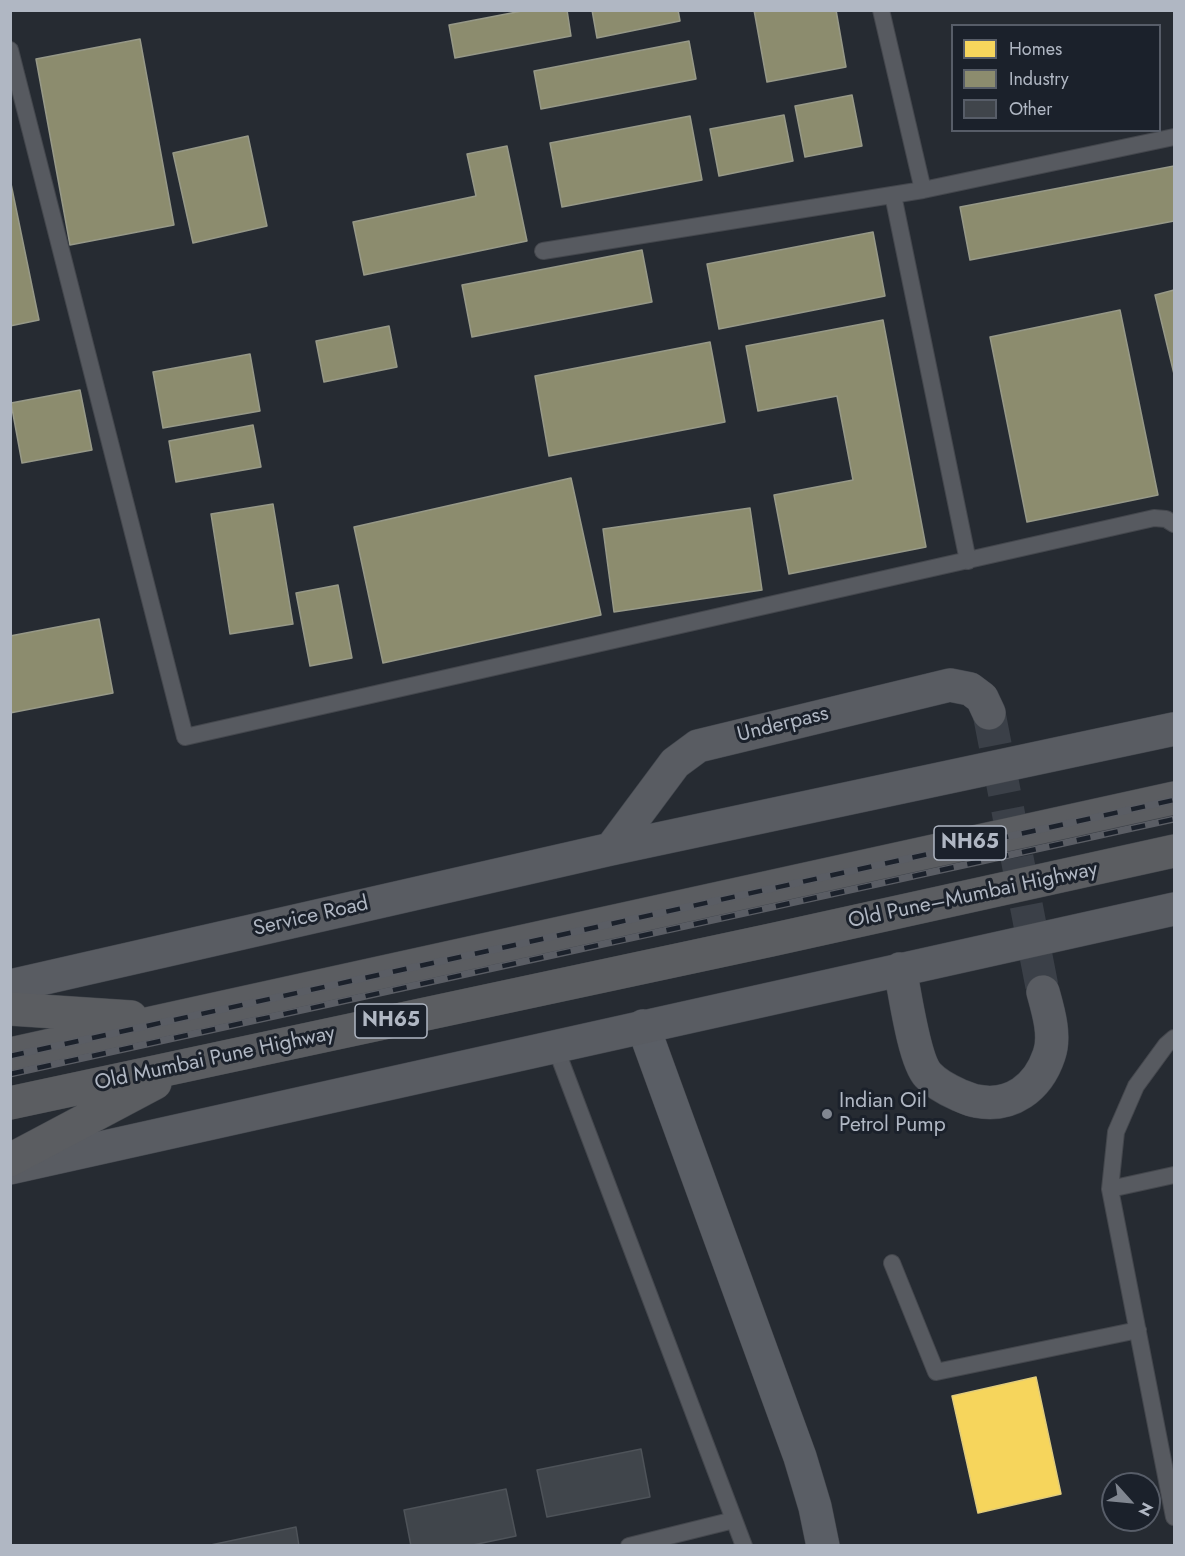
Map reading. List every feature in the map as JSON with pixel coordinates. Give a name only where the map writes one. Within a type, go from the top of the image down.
[{"type":"highway","name":"NH65","points":[[10,1054],[1174,798]]},
{"type":"highway","name":"Old Pune–Mumbai Highway","points":[[771,940],[1174,851]]},
{"type":"highway","name":"Old Mumbai Pune Highway","points":[[10,1103],[771,940]]},
{"type":"highway","points":[[10,1009],[174,1019]]},
{"type":"highway","points":[[10,1160],[189,1065]]},
{"type":"main road","name":"Underpass","points":[[611,849],[675,763],[698,746],[950,685],[970,689],[982,698],[989,713]]},
{"type":"main road","name":"Service Road","points":[[10,986],[611,849],[1174,729]]},
{"type":"main road","points":[[10,1168],[1174,909]]},
{"type":"main road","points":[[900,969],[918,1056],[927,1075],[950,1091],[974,1101],[996,1103],[1021,1095],[1038,1078],[1050,1053],[1051,1024],[1043,992]]},
{"type":"street","points":[[643,1026],[800,1457],[815,1507],[823,1545]]},
{"type":"lane","points":[[881,10],[923,190]]},
{"type":"lane","points":[[10,50],[185,737],[1154,518],[1166,519],[1174,524]]},
{"type":"lane","points":[[543,251],[923,190],[1174,137]]},
{"type":"lane","points":[[893,195],[968,561]]},
{"type":"lane","points":[[1174,1038],[1136,1086],[1116,1132],[1110,1188],[1174,1517]]},
{"type":"lane","points":[[555,1046],[744,1545]]},
{"type":"lane","points":[[1110,1188],[1174,1175]]},
{"type":"lane","points":[[892,1263],[936,1372],[1138,1330]]},
{"type":"lane","points":[[629,1545],[734,1520]]},
{"type":"building: Homes","points":[[1036,1377],[1061,1494],[978,1513],[952,1396]]},
{"type":"building: Industry","points":[[527,10],[567,10],[571,36],[455,58],[449,25]]},
{"type":"building: Industry","points":[[592,10],[678,10],[680,21],[597,38]]},
{"type":"building: Industry","points":[[754,10],[836,10],[846,67],[767,82]]},
{"type":"building: Industry","points":[[140,39],[174,225],[70,245],[36,59]]},
{"type":"building: Industry","points":[[689,41],[696,79],[541,109],[534,71]]},
{"type":"building: Industry","points":[[852,95],[862,146],[805,157],[795,106]]},
{"type":"building: Industry","points":[[784,115],[793,161],[719,176],[710,129]]},
{"type":"building: Industry","points":[[690,116],[702,180],[562,207],[550,143]]},
{"type":"building: Industry","points":[[248,136],[267,226],[193,243],[173,153]]},
{"type":"building: Industry","points":[[507,146],[527,241],[364,275],[353,222],[476,196],[467,154]]},
{"type":"building: Industry","points":[[1174,166],[1174,221],[970,260],[960,207]]},
{"type":"building: Industry","points":[[10,179],[39,320],[10,326]]},
{"type":"building: Industry","points":[[873,232],[885,296],[719,329],[707,264]]},
{"type":"building: Industry","points":[[642,250],[652,302],[472,337],[462,285]]},
{"type":"building: Industry","points":[[1174,290],[1174,374],[1155,295]]},
{"type":"building: Industry","points":[[1120,310],[1158,495],[1027,522],[990,337]]},
{"type":"building: Industry","points":[[883,320],[926,547],[789,574],[774,495],[853,480],[837,396],[758,411],[746,346]]},
{"type":"building: Industry","points":[[389,326],[397,367],[324,382],[316,341]]},
{"type":"building: Industry","points":[[710,342],[725,422],[549,456],[535,376]]},
{"type":"building: Industry","points":[[250,354],[260,411],[163,428],[153,372]]},
{"type":"building: Industry","points":[[80,390],[92,450],[22,463],[11,403]]},
{"type":"building: Industry","points":[[253,425],[261,467],[176,482],[169,441]]},
{"type":"building: Industry","points":[[571,478],[601,615],[383,663],[354,527]]},
{"type":"building: Industry","points":[[273,504],[293,624],[230,634],[211,514]]},
{"type":"building: Industry","points":[[750,508],[762,590],[614,612],[603,529]]},
{"type":"building: Industry","points":[[338,585],[352,658],[310,666],[296,593]]},
{"type":"building: Industry","points":[[99,619],[113,693],[10,713],[10,636]]},
{"type":"building: Other","points":[[641,1449],[650,1497],[547,1517],[537,1470]]},
{"type":"building: Other","points":[[506,1489],[516,1536],[468,1546],[411,1546],[404,1510]]},
{"type":"building: Other","points":[[296,1527],[299,1546],[206,1546]]},
{"type":"tunnel","points":[[989,713],[1043,992]]},
{"type":"railway","points":[[10,1056],[1174,800]]},
{"type":"railway","points":[[10,1074],[1174,819]]},
{"type":"place","name":"Indian Oil Petrol Pump","points":[[827,1114]]}]
